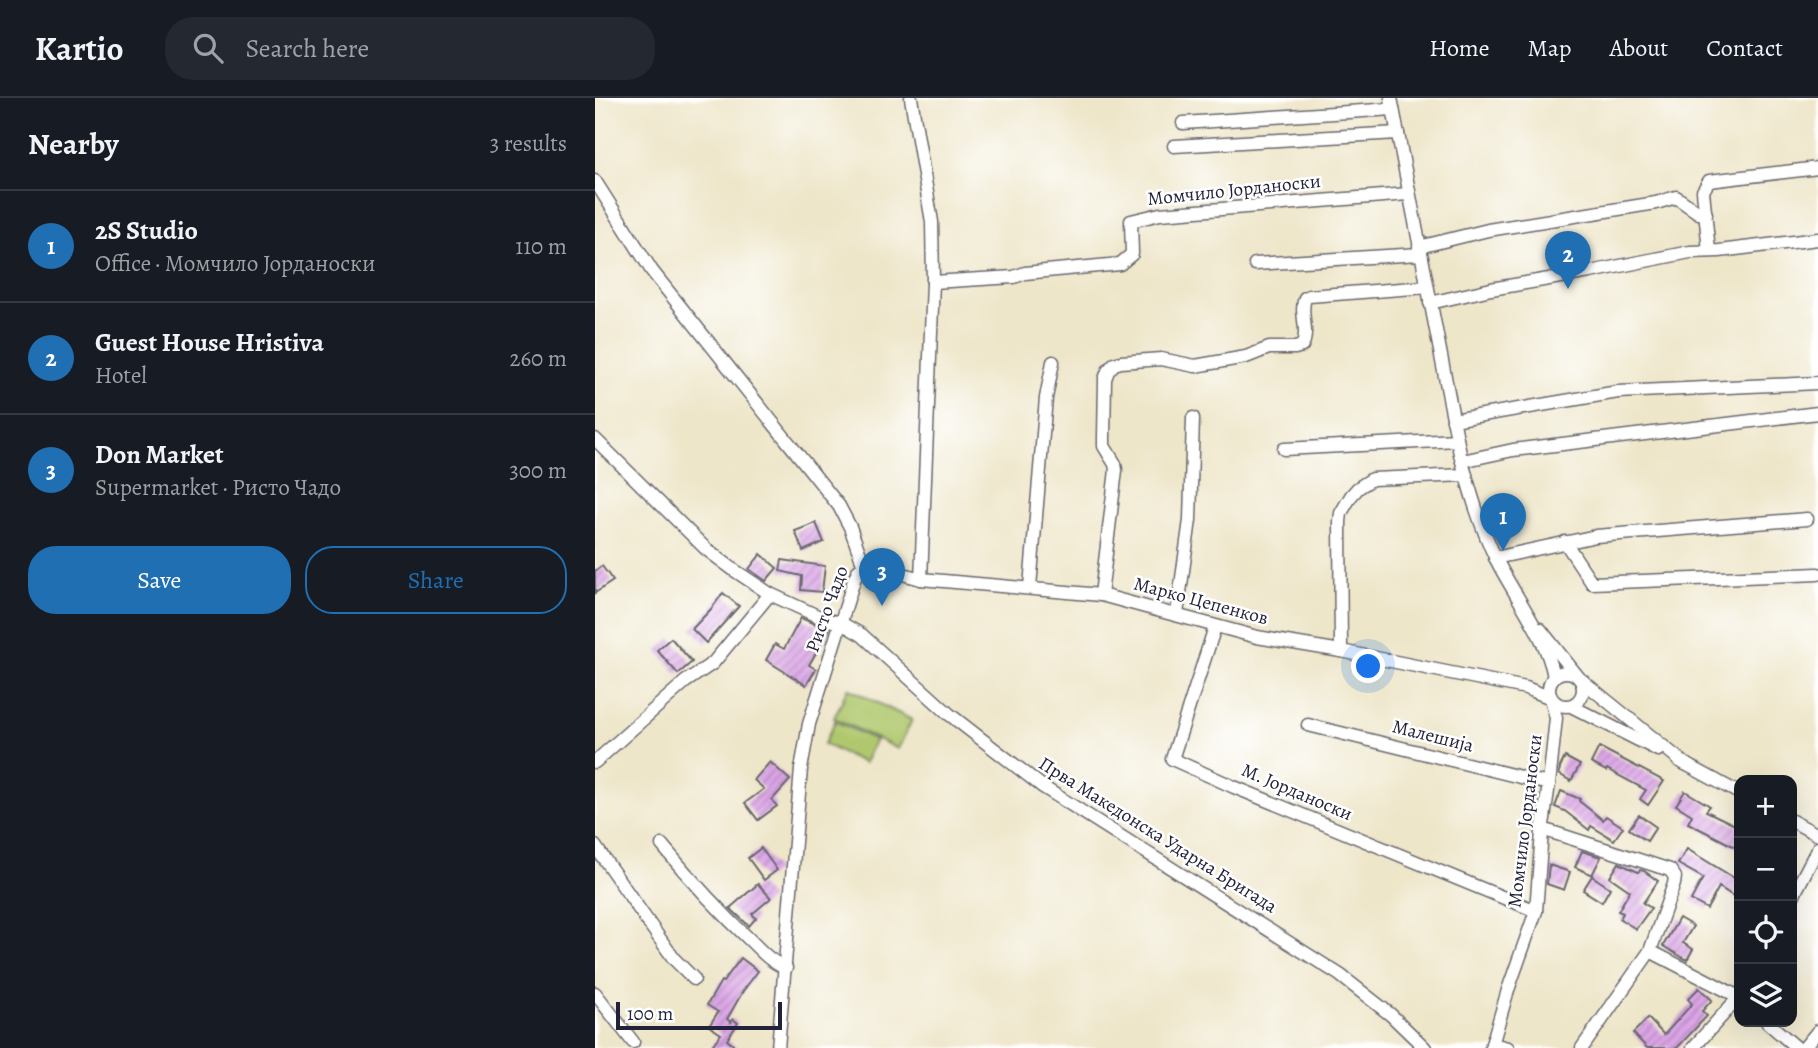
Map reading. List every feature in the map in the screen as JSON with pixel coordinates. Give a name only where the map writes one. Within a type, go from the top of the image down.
[{"type":"street","points":[[911,98],[932,222],[933,282],[921,579]]},
{"type":"street","points":[[1183,123],[1392,103],[1457,440],[1475,512],[1495,558],[1549,659],[1552,679],[1549,692],[1556,718]]},
{"type":"street","points":[[1174,146],[1398,133]]},
{"type":"street","points":[[1709,251],[1703,191],[1709,181],[1818,168]]},
{"type":"street","name":"Ристо Чадо","points":[[595,181],[652,271],[839,506],[864,566],[854,580],[809,724],[801,769],[778,1048]]},
{"type":"street","name":"Момчило Јорданоски","points":[[933,282],[1014,277],[1025,273],[1120,264],[1132,254],[1131,221],[1160,214],[1408,194]]},
{"type":"street","points":[[1255,264],[1419,250],[1487,230],[1656,203],[1676,197],[1699,213],[1706,214]]},
{"type":"street","points":[[1430,303],[1541,279],[1690,252],[1818,239]]},
{"type":"street","points":[[1101,595],[1115,470],[1115,464],[1104,446],[1104,387],[1108,371],[1114,364],[1161,359],[1195,366],[1246,357],[1269,348],[1295,348],[1302,346],[1306,339],[1303,305],[1305,298],[1309,296],[1427,287]]},
{"type":"street","points":[[1030,587],[1046,398],[1052,362]]},
{"type":"street","points":[[1453,420],[1618,392],[1818,383]]},
{"type":"street","points":[[1462,461],[1513,450],[1818,413]]},
{"type":"street","points":[[1177,614],[1190,520],[1193,418]]},
{"type":"street","name":"Прва Македонска Ударна Бригада","points":[[595,439],[706,549],[770,594],[824,619],[841,623],[862,635],[949,714],[1043,787],[1340,975],[1391,1015],[1425,1048]]},
{"type":"street","points":[[1284,449],[1457,440]]},
{"type":"street","points":[[1341,651],[1340,522],[1341,513],[1351,496],[1372,479],[1466,475]]},
{"type":"street","points":[[1495,558],[1596,536],[1807,519]]},
{"type":"street","points":[[1565,542],[1593,583],[1818,574]]},
{"type":"street","name":"Марко Цепенков","points":[[864,566],[878,566],[921,579],[1101,595],[1257,637],[1526,688]]},
{"type":"street","points":[[595,762],[685,682],[713,663],[770,594]]},
{"type":"street","points":[[1529,619],[1579,678],[1685,764]]},
{"type":"street","name":"М. Јорданоски","points":[[1215,627],[1172,759],[1536,911]]},
{"type":"street","points":[[1526,688],[1552,679],[1558,674],[1569,672],[1579,678],[1583,694],[1576,703],[1559,710],[1556,718]]},
{"type":"street","points":[[1526,688],[1551,698],[1559,705],[1568,706],[1734,790]]},
{"type":"street","name":"Момчило Јорданоски","points":[[1491,1046],[1536,911],[1542,829],[1556,718]]},
{"type":"street","name":"Малешија","points":[[1308,725],[1549,784]]},
{"type":"street","points":[[1797,824],[1818,835]]},
{"type":"street","points":[[1542,829],[1670,870],[1675,877],[1650,951],[1582,1048]]},
{"type":"street","points":[[662,845],[697,888],[734,925],[776,964],[786,968]]},
{"type":"street","points":[[595,846],[674,959],[694,979]]},
{"type":"street","points":[[1797,888],[1818,848]]},
{"type":"street","points":[[1650,951],[1734,994]]},
{"type":"street","points":[[595,993],[633,1042]]},
{"type":"street","points":[[1693,1048],[1734,1003]]},
{"type":"street","points":[[1773,1027],[1797,1048]]},
{"type":"street","points":[[1804,1048],[1818,1031]]},
{"type":"street","points":[[1491,1046],[1508,1048]]},
{"type":"green space","points":[[848,688],[912,720],[898,749],[834,718]]},
{"type":"green space","points":[[835,721],[875,740],[864,763],[824,744]]},
{"type":"building","points":[[816,523],[824,542],[803,551],[795,531]]},
{"type":"building","points":[[761,554],[777,568],[766,581],[749,569]]},
{"type":"building","points":[[782,560],[825,566],[822,592],[801,590],[802,576],[780,571]]},
{"type":"building","points":[[602,566],[613,581],[595,593],[595,571]]},
{"type":"building","points":[[723,593],[739,606],[706,643],[692,629]]},
{"type":"building","points":[[801,618],[829,630],[809,665],[816,669],[806,685],[766,660],[775,644],[784,649]]},
{"type":"building","points":[[671,638],[692,662],[678,674],[657,650]]},
{"type":"building","points":[[1599,747],[1664,781],[1648,805],[1640,799],[1646,790],[1591,763]]},
{"type":"building","points":[[1565,757],[1580,765],[1571,781],[1559,774]]},
{"type":"building","points":[[770,762],[790,780],[772,800],[777,806],[758,820],[745,803],[764,789],[754,780]]},
{"type":"building","points":[[1561,791],[1580,799],[1579,801],[1603,820],[1606,816],[1623,827],[1614,840],[1591,826],[1589,830],[1565,811],[1555,807]]},
{"type":"building","points":[[1685,791],[1710,806],[1706,811],[1734,825],[1734,846],[1688,823],[1692,815],[1676,805]]},
{"type":"building","points":[[1639,815],[1656,827],[1647,841],[1629,829]]},
{"type":"building","points":[[761,848],[777,870],[764,880],[748,858]]},
{"type":"building","points":[[1687,849],[1734,878],[1734,897],[1719,887],[1707,909],[1691,900],[1703,878],[1678,864]]},
{"type":"building","points":[[1582,851],[1601,857],[1592,875],[1575,867]]},
{"type":"building","points":[[1619,863],[1638,872],[1644,871],[1658,881],[1643,903],[1651,908],[1636,929],[1620,919],[1623,913],[1618,911],[1630,891],[1610,877]]},
{"type":"building","points":[[1549,865],[1570,872],[1564,890],[1547,884]]},
{"type":"building","points":[[1592,876],[1610,888],[1602,902],[1583,890]]},
{"type":"building","points":[[758,884],[771,898],[752,914],[756,918],[749,926],[730,908]]},
{"type":"building","points":[[1679,918],[1693,926],[1683,943],[1693,949],[1687,960],[1663,946]]},
{"type":"building","points":[[741,958],[758,971],[727,1019],[738,1023],[727,1040],[737,1048],[710,1048],[721,1034],[709,1026],[718,1012],[707,1005],[721,981],[723,982]]},
{"type":"building","points":[[1699,988],[1712,1000],[1702,1011],[1707,1016],[1677,1048],[1647,1048],[1633,1033],[1648,1018],[1664,1035],[1692,1004],[1688,999]]},
{"type":"place","name":"Guest House Hristiva","points":[[1568,289]]},
{"type":"place","name":"2S Studio","points":[[1503,551]]},
{"type":"place","name":"Don Market","points":[[882,606]]}]
